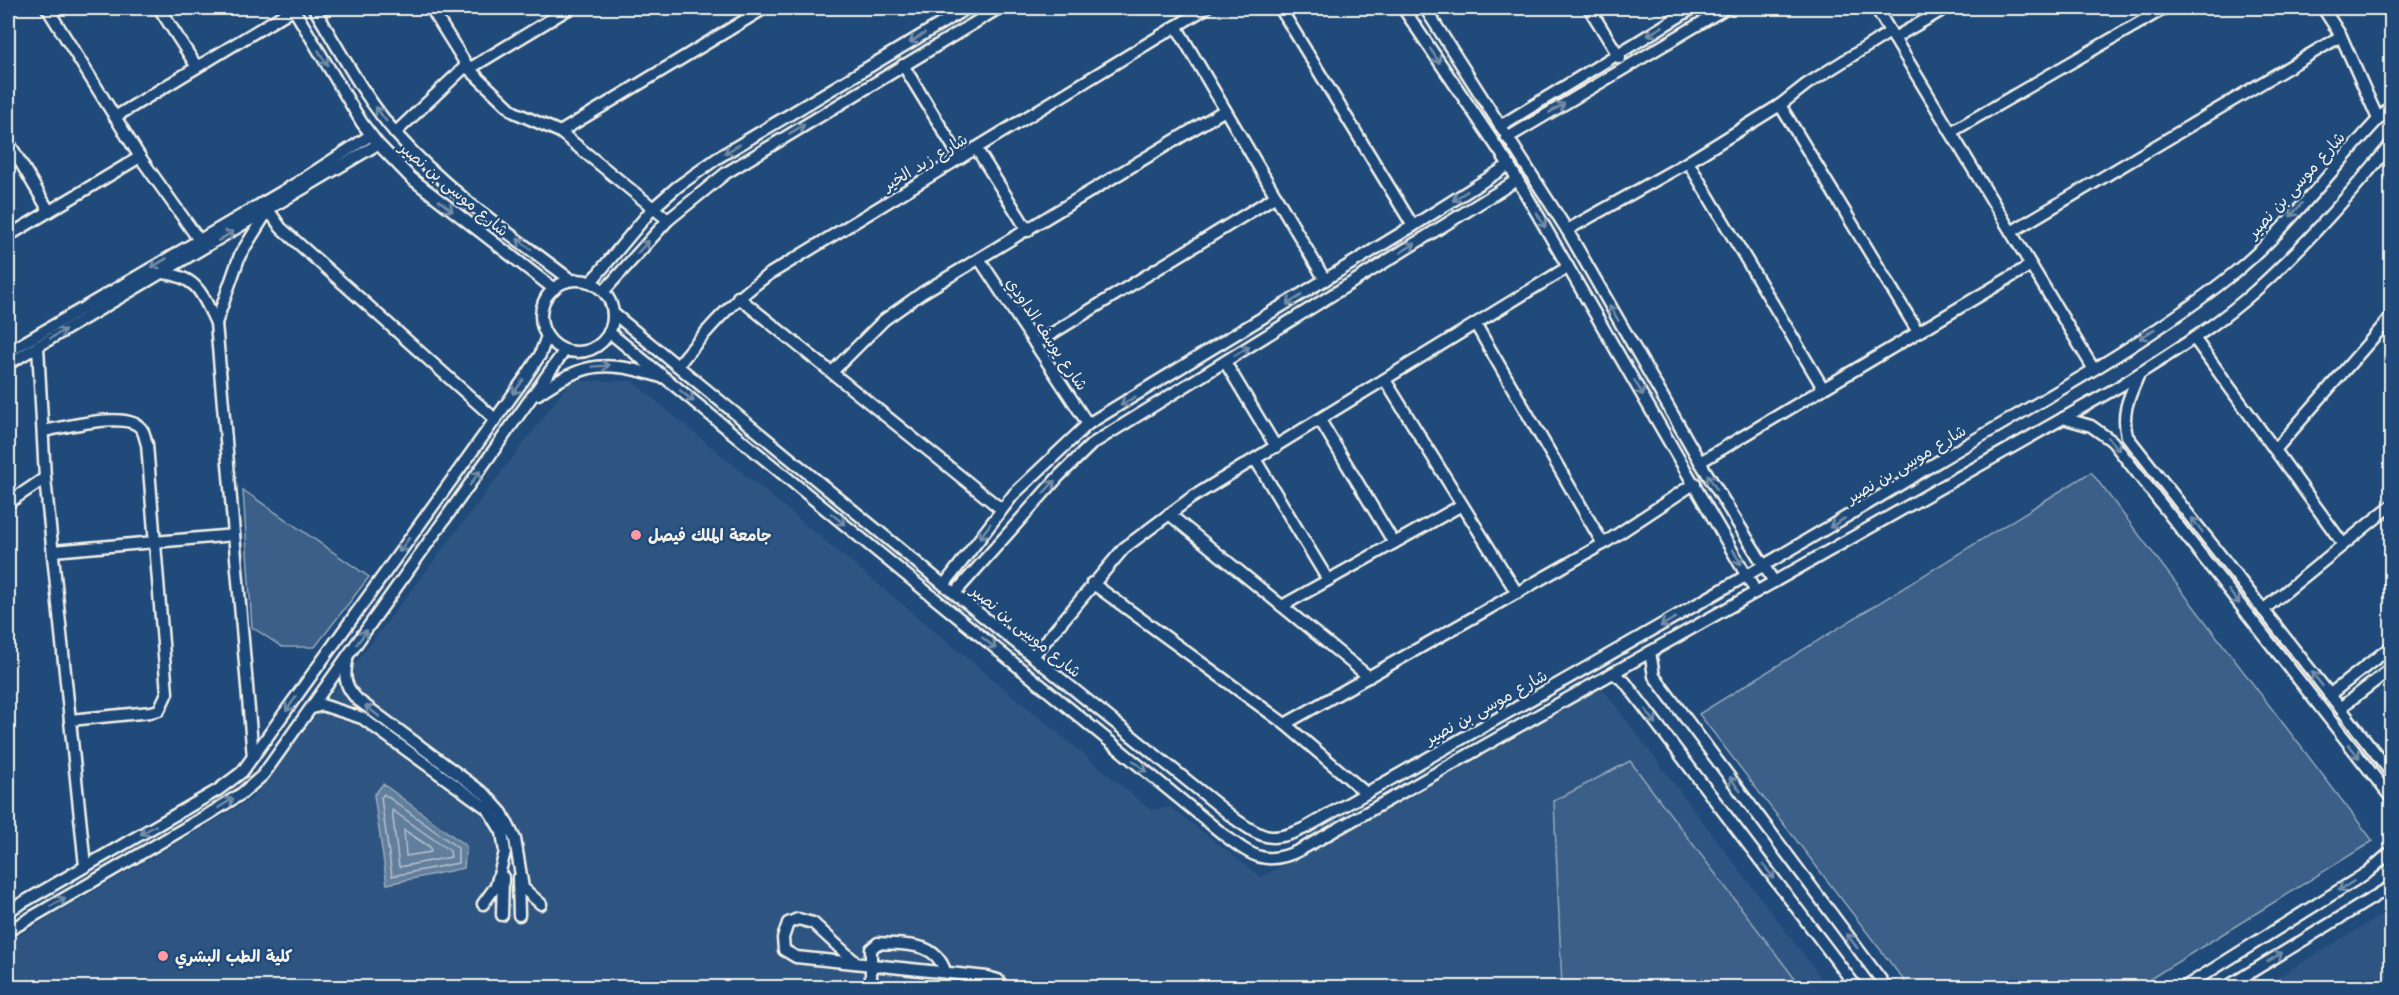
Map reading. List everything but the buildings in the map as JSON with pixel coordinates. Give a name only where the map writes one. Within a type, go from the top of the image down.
[{"type":"street","points":[[47,8],[140,157],[198,240]]},
{"type":"street","points":[[159,8],[197,67]]},
{"type":"street","points":[[115,117],[293,8]]},
{"type":"street","name":"شارع موسى بن نصير","points":[[293,8],[378,144],[411,178],[554,289]]},
{"type":"street","name":"شارع موسى بن نصير","points":[[314,8],[360,84],[395,133],[449,186],[571,280]]},
{"type":"street","points":[[431,8],[468,67],[514,112],[560,132],[669,220]]},
{"type":"street","points":[[395,133],[468,67],[557,11],[570,8]]},
{"type":"street","points":[[560,132],[765,8]]},
{"type":"street","points":[[591,282],[653,208],[719,157],[967,8]]},
{"type":"street","points":[[604,291],[669,220],[726,173],[987,11],[999,8]]},
{"type":"street","name":"شارع زيد الخير","points":[[679,364],[714,320],[738,297],[768,275],[1206,8]]},
{"type":"street","points":[[1280,8],[1413,226]]},
{"type":"street","points":[[1403,8],[1509,165],[1756,592]]},
{"type":"street","points":[[1425,8],[1567,230],[1700,462],[1774,582]]},
{"type":"street","points":[[1588,8],[1625,67]]},
{"type":"street","points":[[1500,126],[1693,8]]},
{"type":"street","points":[[1507,138],[1726,8]]},
{"type":"street","points":[[1876,8],[2093,368]]},
{"type":"street","points":[[1567,230],[1688,162],[1780,105],[1806,84],[1892,35],[1946,8]]},
{"type":"street","points":[[1951,132],[2165,8]]},
{"type":"street","points":[[2323,8],[2341,36],[2378,119]]},
{"type":"street","points":[[1176,26],[1326,280]]},
{"type":"street","points":[[2011,232],[2341,36]]},
{"type":"street","points":[[903,65],[960,158]]},
{"type":"street","points":[[1780,105],[1918,332]]},
{"type":"street","name":"شارع موسى بن نصير","points":[[614,313],[679,364],[944,585],[1235,819],[1266,838],[1287,837],[1748,577],[2093,368],[2190,306],[2236,271],[2279,229],[2391,105]]},
{"type":"street","points":[[832,372],[884,320],[922,293],[1226,110]]},
{"type":"street","points":[[8,364],[163,273],[371,135]]},
{"type":"street","points":[[8,141],[49,211]]},
{"type":"street","name":"شارع موسى بن نصير","points":[[609,332],[1224,835],[1258,858],[1279,858],[1302,849],[2063,418],[2194,338],[2254,292],[2296,251],[2347,199],[2391,143]]},
{"type":"street","points":[[8,352],[198,240],[266,206],[378,144]]},
{"type":"street","points":[[976,148],[1028,231]]},
{"type":"street","points":[[8,236],[140,157]]},
{"type":"street","points":[[1688,162],[1823,388]]},
{"type":"street","points":[[944,585],[1001,509],[1088,424],[1188,365],[1509,165]]},
{"type":"street","points":[[955,593],[1059,476],[1092,444],[1517,180]]},
{"type":"street","points":[[1035,344],[1276,196]]},
{"type":"street","points":[[216,323],[240,255],[266,206]]},
{"type":"street","points":[[266,206],[290,236],[495,419]]},
{"type":"street","name":"شارع يوسف الداودي","points":[[980,260],[1088,424]]},
{"type":"street","points":[[1700,462],[2031,266]]},
{"type":"street","points":[[1033,656],[1092,583],[1124,548],[1191,498],[1568,267]]},
{"type":"street","points":[[163,273],[179,275],[190,280],[199,290],[216,323],[253,757]]},
{"type":"street","points":[[8,911],[218,790],[242,772],[540,355],[547,336],[541,314],[543,302],[554,289],[571,280],[591,282],[604,291],[614,313],[609,332],[599,345],[589,350],[566,350],[547,336]]},
{"type":"street","points":[[738,297],[1001,509]]},
{"type":"street","points":[[2275,450],[2391,316]]},
{"type":"street","points":[[1476,325],[1603,544]]},
{"type":"street","points":[[2194,338],[2343,544]]},
{"type":"street","points":[[38,346],[45,478],[85,866]]},
{"type":"street","points":[[8,932],[241,794],[263,775],[566,350]]},
{"type":"street","points":[[1225,362],[1276,447]]},
{"type":"street","points":[[1188,365],[1196,379]]},
{"type":"street","points":[[531,399],[563,376],[585,367],[620,366],[666,378]]},
{"type":"street","points":[[2139,373],[2125,406],[2123,420],[2127,436],[2391,774]]},
{"type":"street","points":[[1385,380],[1517,593]]},
{"type":"street","points":[[2063,418],[2091,426],[2112,441],[2391,799]]},
{"type":"street","points":[[43,431],[117,419],[131,422],[142,429],[147,444],[167,693],[159,710],[70,720]]},
{"type":"street","points":[[1320,420],[1394,543]]},
{"type":"street","points":[[1255,459],[1328,580]]},
{"type":"street","points":[[8,502],[45,478]]},
{"type":"street","points":[[1285,724],[1603,544],[1695,483]]},
{"type":"street","points":[[1282,606],[1462,505]]},
{"type":"street","points":[[2263,610],[2391,505]]},
{"type":"street","points":[[1170,514],[1370,677]]},
{"type":"street","points":[[53,552],[234,535]]},
{"type":"street","points":[[1092,583],[1285,724],[1366,793]]},
{"type":"street","points":[[2329,695],[2391,646]]},
{"type":"street","points":[[1650,652],[1654,676],[1887,987]]},
{"type":"street","points":[[347,658],[344,674],[348,689],[358,700],[486,795],[502,813],[515,839],[519,915]]},
{"type":"street","points":[[2340,708],[2391,668]]},
{"type":"street","points":[[1613,673],[1625,682],[1857,987]]},
{"type":"street","points":[[312,708],[322,705],[362,718],[482,804],[502,832],[506,852],[503,870],[502,915]]},
{"type":"street","points":[[2183,987],[2368,872],[2391,851]]},
{"type":"street","points":[[518,868],[523,888],[541,904]]},
{"type":"street","points":[[483,904],[496,886],[503,870]]},
{"type":"street","points":[[2225,987],[2391,886]]},
{"type":"street","points":[[854,961],[813,923],[798,919],[788,923],[783,938],[784,950],[796,957],[854,961],[987,977],[998,980],[1004,987]]},
{"type":"street","points":[[871,987],[872,949],[879,943],[926,947],[941,959],[945,971]]},
{"type":"shaded area","name":"جامعة الملك فيصل","points":[[571,381],[632,381],[1151,810],[1170,807],[1261,877],[1602,688],[1828,987],[8,988],[8,942],[252,799]]},
{"type":"shaded area","points":[[2091,472],[2373,841],[2137,987],[1909,987],[1699,714]]},
{"type":"shaded area","points":[[243,490],[369,577],[315,647],[282,647],[252,627]]},
{"type":"shaded area","points":[[1630,761],[1801,987],[1562,987],[1554,801]]},
{"type":"shaded area","points":[[2391,909],[2391,987],[2261,987]]},
{"type":"water","points":[[383,784],[466,846],[464,868],[387,884],[374,795]]},
{"type":"place","name":"جامعة الملك فيصل","points":[[636,535]]},
{"type":"place","name":"كلية الطب البشري","points":[[163,956]]}]
